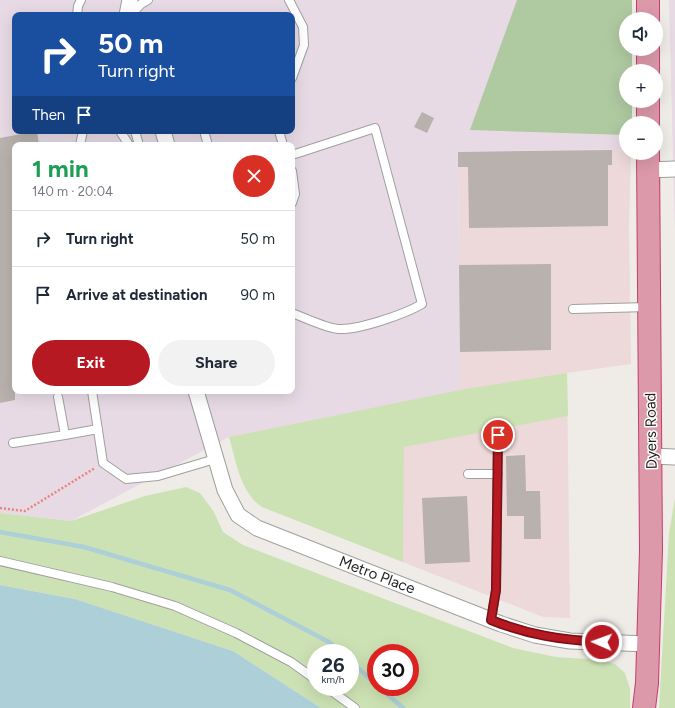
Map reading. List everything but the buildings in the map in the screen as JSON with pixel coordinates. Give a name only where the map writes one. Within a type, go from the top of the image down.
[{"type":"highway","points":[[648,0],[648,12]]},
{"type":"highway","name":"Dyers Road","points":[[644,708],[649,644],[651,456],[648,161]]},
{"type":"street","points":[[127,12],[130,0]]},
{"type":"street","points":[[648,161],[675,170]]},
{"type":"street","name":"Metro Place","points":[[197,394],[215,459],[231,504],[245,521],[257,528],[491,620],[536,635],[556,639],[649,644]]},
{"type":"street","points":[[651,456],[675,457]]},
{"type":"lane","points":[[77,12],[81,0]]},
{"type":"lane","points":[[134,12],[141,4],[148,0]]},
{"type":"lane","points":[[289,0],[295,12]]},
{"type":"lane","points":[[295,12],[302,27],[304,45],[295,70]]},
{"type":"lane","points":[[295,154],[375,128],[422,304],[412,310],[371,323],[338,329],[295,314]]},
{"type":"lane","points":[[573,309],[649,307]]},
{"type":"lane","points":[[92,394],[103,463],[126,479],[158,476],[215,459]]},
{"type":"lane","points":[[58,397],[65,436]]},
{"type":"lane","points":[[13,443],[65,436],[98,429]]},
{"type":"lane","points":[[491,620],[496,590],[498,435]]},
{"type":"lane","points":[[468,474],[498,474]]},
{"type":"lane","points":[[0,561],[112,587],[175,606],[236,633],[291,662],[307,674]]},
{"type":"lane","points":[[338,696],[355,708]]},
{"type":"path","points":[[0,508],[25,511],[103,463]]},
{"type":"shaded area","points":[[0,0],[629,0],[627,12],[619,12],[619,56],[626,56],[626,64],[619,64],[619,108],[626,108],[626,116],[619,116],[619,149],[458,152],[460,390],[229,437],[71,521],[0,513]]},
{"type":"shaded area","points":[[669,0],[675,0],[675,233]]},
{"type":"shaded area","points":[[619,149],[619,160],[631,160],[629,226],[631,364],[567,373],[570,618],[543,617],[262,507],[254,501],[243,482],[229,437],[393,403],[459,265],[458,152]]},
{"type":"green space","points":[[517,0],[632,0],[632,12],[619,12],[619,56],[632,56],[632,64],[619,64],[619,108],[632,108],[632,116],[619,116],[619,135],[470,130]]},
{"type":"green space","points":[[567,373],[568,416],[404,447],[403,562],[262,507],[255,501],[244,485],[229,437],[460,390]]},
{"type":"green space","points":[[186,487],[200,493],[214,512],[223,532],[243,545],[513,648],[556,657],[602,660],[615,664],[625,673],[630,689],[630,708],[321,708],[233,651],[75,599],[0,585],[0,513],[71,521],[145,496]]},
{"type":"green space","points":[[675,498],[675,708],[659,708],[669,533]]},
{"type":"water","points":[[0,585],[75,599],[233,651],[321,708],[0,708]]},
{"type":"waterway","points":[[0,532],[84,547],[230,590],[331,644]]},
{"type":"waterway","points":[[359,669],[367,676]]},
{"type":"waterway","points":[[389,696],[403,708]]},
{"type":"route","points":[[498,435],[496,590],[491,620],[536,635],[570,641],[602,642]]}]
